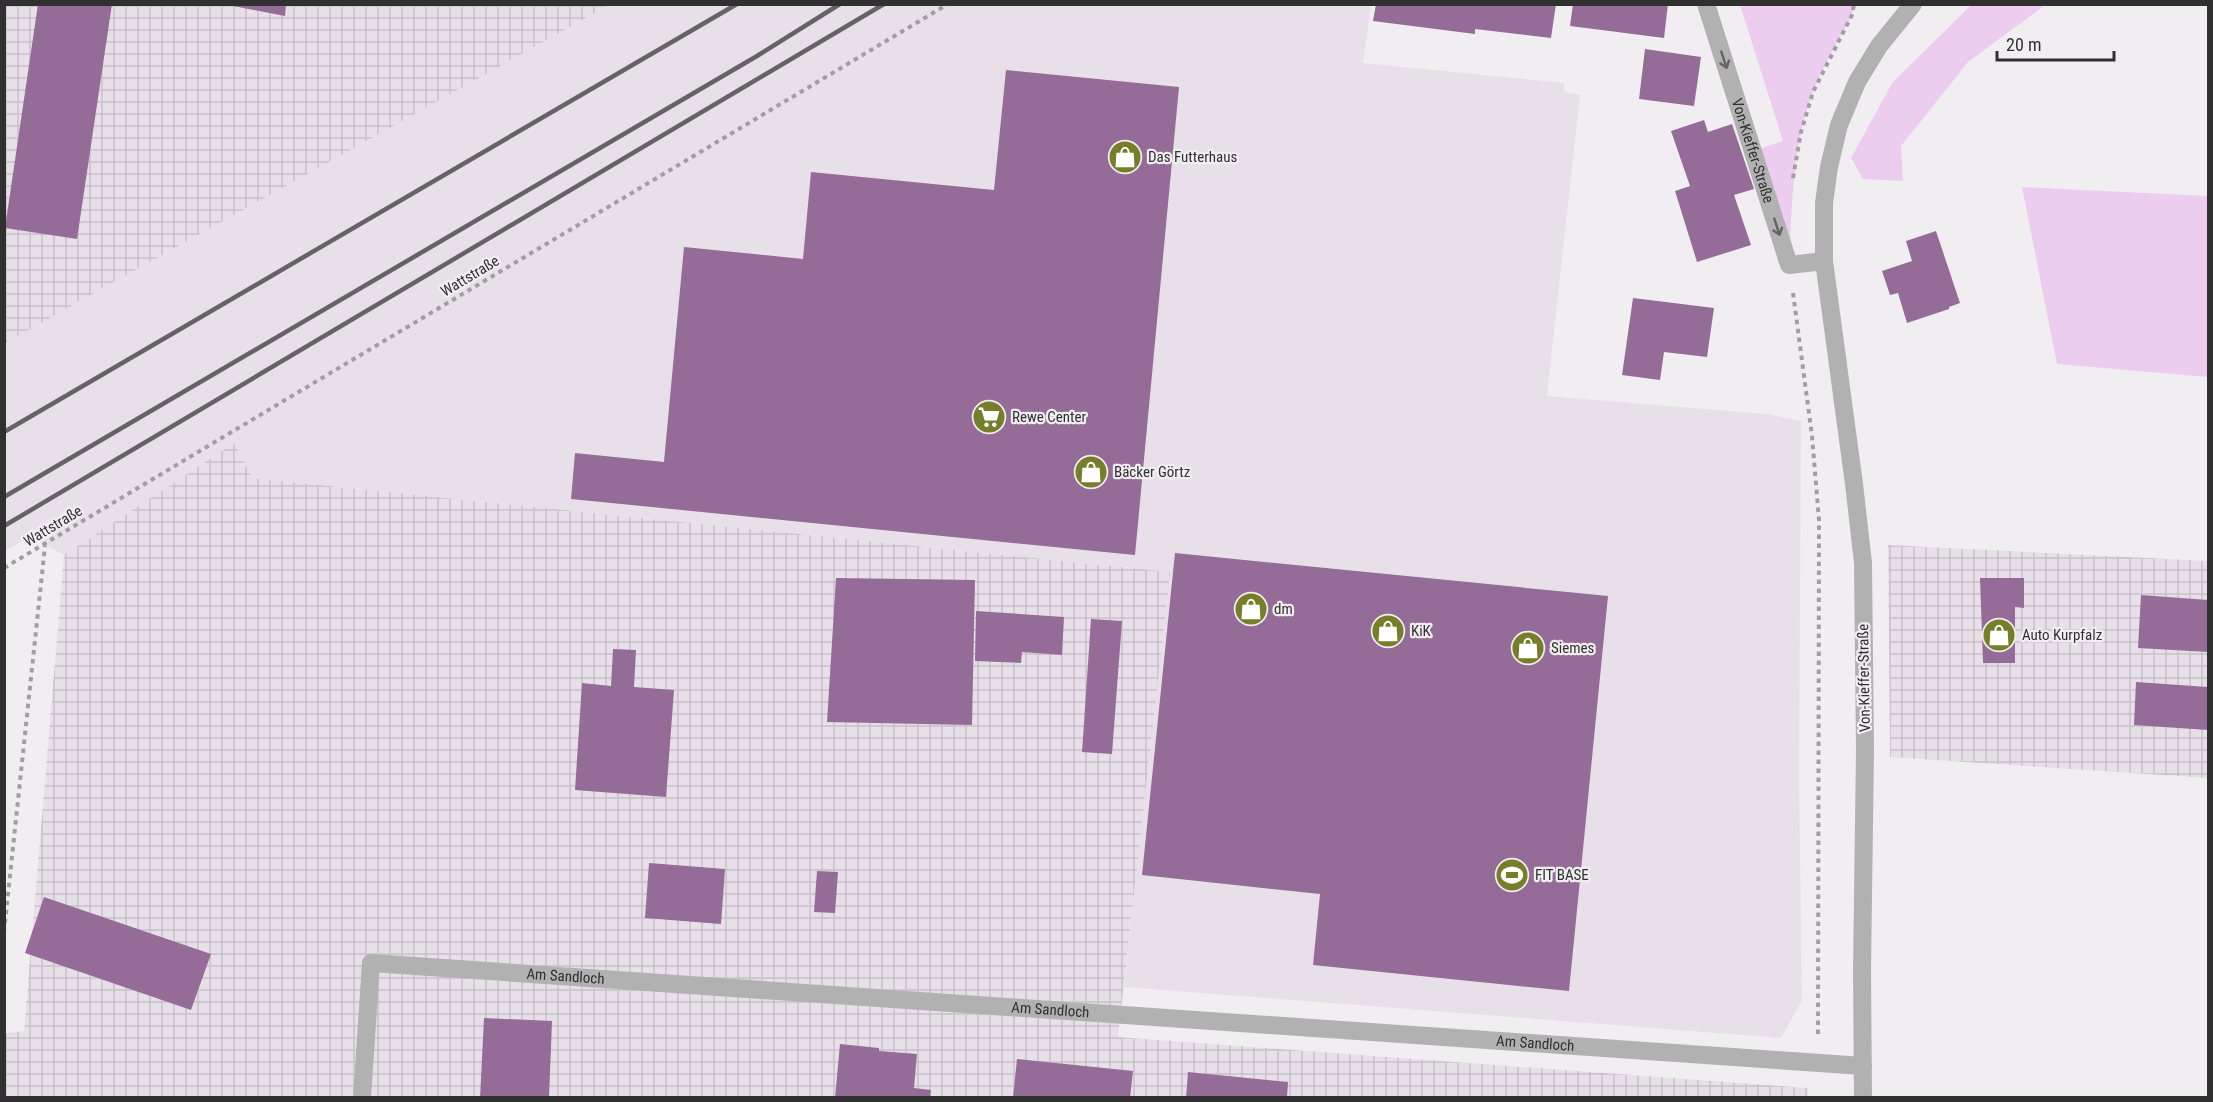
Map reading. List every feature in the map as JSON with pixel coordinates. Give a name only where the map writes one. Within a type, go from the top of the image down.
[{"type":"street","name":"Von-Kieffer-Straße","points":[[1706,4],[1789,265]]},
{"type":"street","name":"Von-Kieffer-Straße","points":[[1863,1098],[1865,750],[1863,563],[1824,261],[1824,203],[1829,167],[1839,125],[1857,82],[1879,46],[1913,4]]},
{"type":"street","points":[[1789,265],[1824,261]]},
{"type":"street","name":"Am Sandloch","points":[[362,1098],[371,963],[1863,1065]]},
{"type":"path","name":"Wattstraße","points":[[4,568],[948,4]]},
{"type":"path","points":[[1789,265],[1812,436],[1819,520],[1818,1062]]},
{"type":"path","points":[[4,932],[45,545]]},
{"type":"shaded area","points":[[5,5],[609,5],[5,343]]},
{"type":"shaded area","points":[[609,5],[1371,5],[1363,63],[1564,83],[1564,92],[1580,95],[1547,396],[1767,414],[1801,421],[1799,776],[1802,1000],[1781,1038],[1124,987],[1169,572],[252,478],[234,443],[64,555],[30,537],[5,551],[4,343]]},
{"type":"shaded area","points":[[1740,5],[1854,5],[1852,15],[1817,82],[1806,113],[1794,177],[1789,265],[1752,151],[1783,141]]},
{"type":"shaded area","points":[[1971,5],[2045,5],[1968,62],[1901,146],[1903,181],[1863,179],[1851,158],[1892,83]]},
{"type":"shaded area","points":[[2022,187],[2208,196],[2208,377],[2057,364]]},
{"type":"shaded area","points":[[234,443],[252,478],[1170,572],[1118,1037],[1808,1088],[1808,1098],[5,1098],[5,1033],[24,1031],[64,555]]},
{"type":"shaded area","points":[[1888,545],[2208,561],[2208,778],[1890,757]]},
{"type":"building","points":[[38,4],[112,4],[77,239],[5,228]]},
{"type":"building","points":[[223,4],[286,4],[285,16]]},
{"type":"building","points":[[1376,4],[1556,4],[1551,38],[1475,29],[1475,34],[1373,21]]},
{"type":"building","points":[[1573,4],[1668,4],[1664,38],[1570,26]]},
{"type":"building","points":[[1645,49],[1701,57],[1694,106],[1639,99]]},
{"type":"building","points":[[1006,70],[1179,87],[1135,555],[571,499],[575,453],[664,462],[684,247],[803,259],[811,172],[994,190]]},
{"type":"building","points":[[1704,120],[1708,132],[1732,124],[1754,189],[1734,195],[1751,245],[1697,262],[1675,191],[1690,186],[1671,131]]},
{"type":"building","points":[[1936,231],[1960,303],[1907,323],[1898,293],[1890,295],[1882,271],[1912,261],[1906,241]]},
{"type":"building","points":[[1633,298],[1714,308],[1707,357],[1664,352],[1660,380],[1622,375]]},
{"type":"building","points":[[1175,553],[1608,596],[1569,991],[1313,965],[1320,894],[1142,875]]},
{"type":"building","points":[[836,578],[975,580],[972,725],[827,722]]},
{"type":"building","name":"Auto Kurpfalz","points":[[1980,578],[2024,578],[2024,608],[2015,607],[2015,663],[1983,663]]},
{"type":"building","points":[[2141,595],[2208,600],[2208,652],[2138,648]]},
{"type":"building","points":[[976,611],[1064,617],[1062,655],[1022,652],[1021,663],[975,661]]},
{"type":"building","points":[[1091,619],[1122,621],[1112,754],[1082,752]]},
{"type":"building","points":[[613,649],[636,650],[634,687],[674,690],[666,797],[575,790],[582,683],[611,686]]},
{"type":"building","points":[[2136,682],[2208,687],[2208,730],[2134,725]]},
{"type":"building","points":[[649,863],[725,869],[721,924],[645,918]]},
{"type":"building","points":[[817,871],[838,872],[835,913],[814,912]]},
{"type":"building","points":[[44,897],[211,954],[191,1010],[25,953]]},
{"type":"building","points":[[484,1018],[552,1021],[549,1098],[480,1098]]},
{"type":"building","points":[[840,1044],[879,1048],[879,1051],[917,1054],[914,1088],[931,1090],[930,1098],[835,1098]]},
{"type":"building","points":[[1017,1059],[1133,1071],[1130,1098],[1013,1098]]},
{"type":"building","points":[[1188,1072],[1288,1082],[1287,1098],[1186,1098]]},
{"type":"railway","points":[[4,432],[737,4]]},
{"type":"railway","points":[[4,497],[757,56],[840,4]]},
{"type":"railway","points":[[4,526],[884,4]]},
{"type":"place","name":"Das Futterhaus","points":[[1125,157]]},
{"type":"place","name":"Rewe Center","points":[[989,417]]},
{"type":"place","name":"Bäcker Görtz","points":[[1091,472]]},
{"type":"place","name":"dm","points":[[1251,609]]},
{"type":"place","name":"KiK","points":[[1388,631]]},
{"type":"place","name":"Auto Kurpfalz","points":[[1999,635]]},
{"type":"place","name":"Siemes","points":[[1528,648]]},
{"type":"place","name":"FIT BASE","points":[[1512,875]]}]
